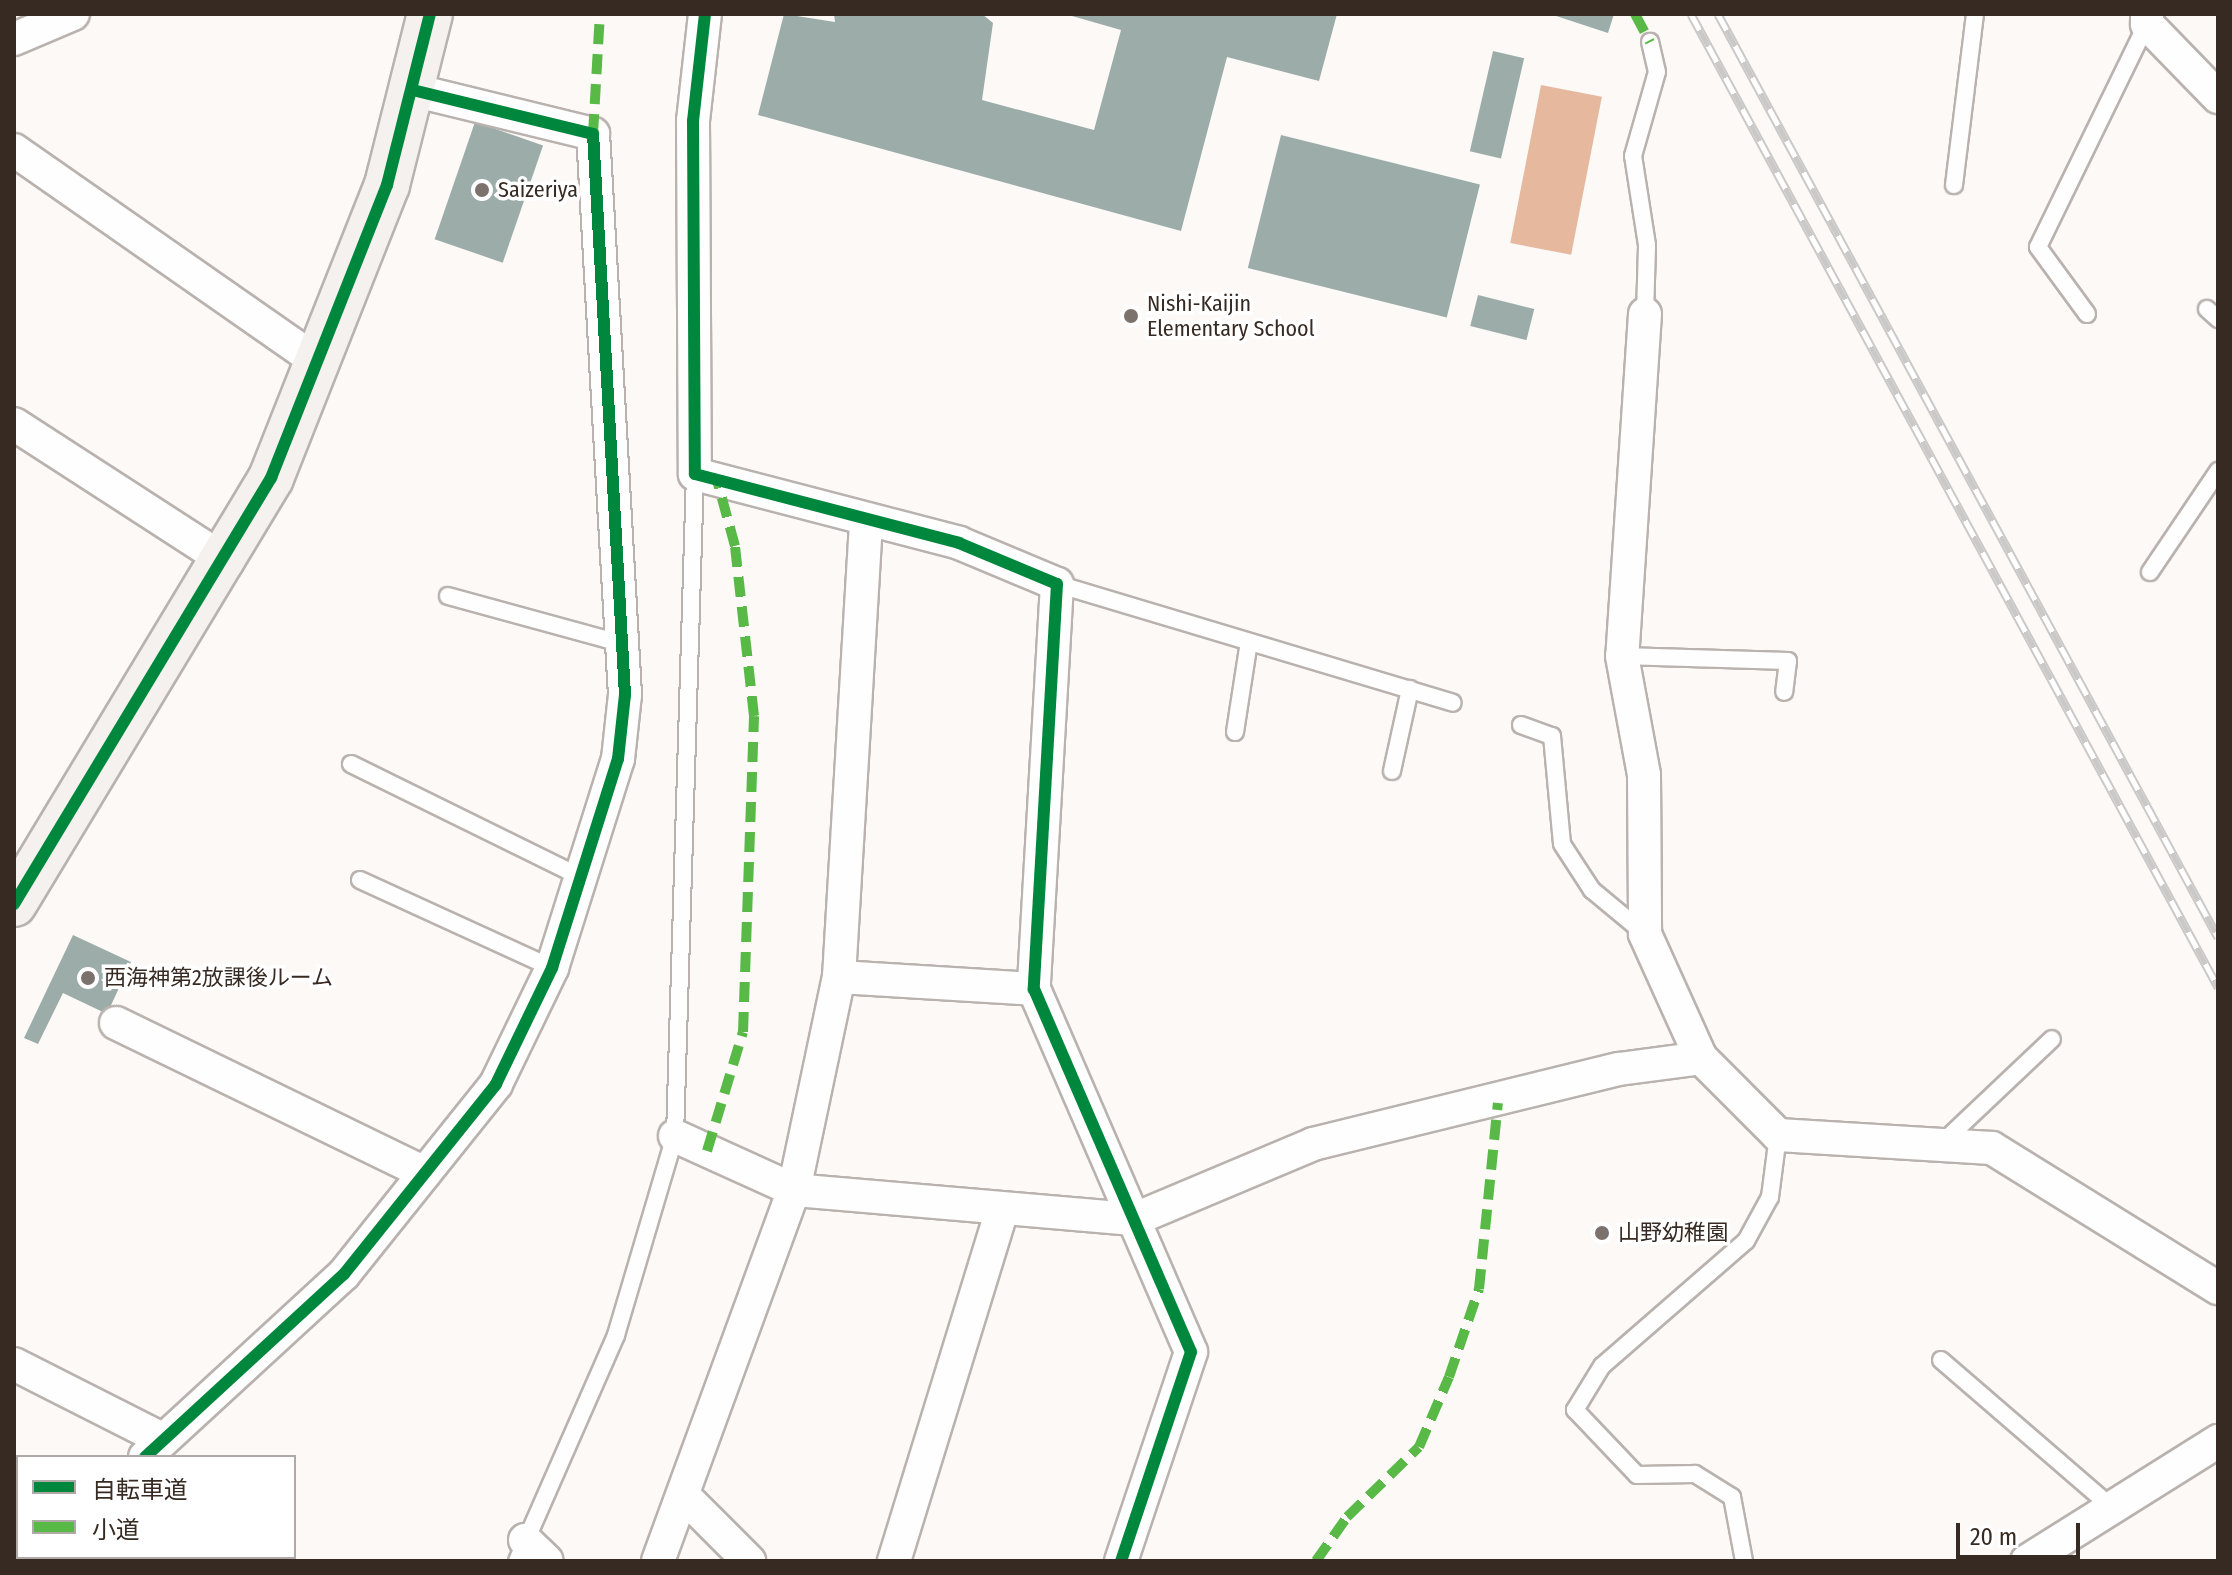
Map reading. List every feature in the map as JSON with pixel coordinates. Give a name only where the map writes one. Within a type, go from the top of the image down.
[{"type":"street","points":[[14,39],[73,14]]},
{"type":"street","points":[[14,904],[227,562],[321,364],[387,185],[430,14]]},
{"type":"street","points":[[705,14],[693,121],[695,474],[866,523],[959,543],[1057,584],[1034,989],[1191,1352],[1121,1561]]},
{"type":"street","points":[[2147,19],[2218,97]]},
{"type":"street","points":[[14,1364],[154,1448],[344,1274],[496,1084],[552,968],[583,878],[618,759],[623,644],[593,134],[412,90]]},
{"type":"street","points":[[14,150],[321,364]]},
{"type":"street","points":[[1645,314],[1622,656],[1644,775],[1645,934],[1701,1058],[1778,1135],[1992,1148],[2218,1288]]},
{"type":"street","points":[[14,424],[227,562]]},
{"type":"street","points":[[658,1561],[685,1497],[794,1190],[839,977],[866,523]]},
{"type":"street","points":[[839,977],[1034,989]]},
{"type":"street","points":[[116,1023],[425,1173]]},
{"type":"street","points":[[675,1136],[794,1190],[1001,1213],[1135,1219],[1313,1144],[1619,1069],[1701,1058]]},
{"type":"street","points":[[894,1561],[1001,1213]]},
{"type":"street","points":[[2027,1561],[2115,1510],[2218,1441]]},
{"type":"street","points":[[685,1497],[749,1561]]},
{"type":"lane","points":[[1954,185],[1975,14]]},
{"type":"lane","points":[[2087,314],[2038,247],[2147,19]]},
{"type":"lane","points":[[1645,314],[1647,245],[1633,156],[1657,72],[1650,42]]},
{"type":"lane","points":[[2150,572],[2218,471]]},
{"type":"lane","points":[[530,1554],[616,1335],[675,1136],[695,474]]},
{"type":"lane","points":[[1057,584],[1453,703]]},
{"type":"lane","points":[[448,596],[623,644]]},
{"type":"lane","points":[[1235,732],[1249,642]]},
{"type":"lane","points":[[1622,656],[1788,661],[1784,692]]},
{"type":"lane","points":[[1392,771],[1410,689]]},
{"type":"lane","points":[[1521,725],[1552,736],[1562,844],[1592,890],[1645,934]]},
{"type":"lane","points":[[351,764],[583,878]]},
{"type":"lane","points":[[360,880],[552,968]]},
{"type":"lane","points":[[1940,1144],[2052,1039]]},
{"type":"lane","points":[[1744,1561],[1732,1497],[1695,1474],[1637,1475],[1575,1410],[1602,1366],[1746,1241],[1770,1197],[1778,1135]]},
{"type":"lane","points":[[1941,1360],[2115,1510]]},
{"type":"shaded area","points":[[1541,85],[1602,97],[1571,255],[1510,243]]},
{"type":"building","points":[[784,14],[835,22],[834,14],[982,14],[993,23],[982,100],[1094,130],[1121,30],[1065,14],[1337,14],[1319,81],[1227,57],[1181,231],[758,115]]},
{"type":"building","points":[[1550,14],[1614,14],[1608,33]]},
{"type":"building","points":[[1493,51],[1524,58],[1501,159],[1470,151]]},
{"type":"building","points":[[475,122],[543,145],[503,263],[435,239]]},
{"type":"building","points":[[1281,135],[1480,185],[1447,318],[1248,268]]},
{"type":"building","points":[[1478,295],[1534,309],[1527,340],[1470,326]]},
{"type":"building","name":"西海神第2放課後ルーム","points":[[73,935],[131,962],[107,1014],[63,993],[38,1044],[24,1038]]},
{"type":"building","points":[[14,1466],[16,1503],[14,1538]]},
{"type":"railway","points":[[1691,14],[2218,987]]},
{"type":"railway","points":[[1718,14],[2218,937]]},
{"type":"marked path","points":[[593,134],[600,14]]},
{"type":"marked path","points":[[1635,14],[1650,42]]},
{"type":"marked path","points":[[707,1151],[743,1032],[754,716],[735,546],[717,480]]},
{"type":"marked path","points":[[1316,1561],[1347,1517],[1419,1447],[1449,1377],[1479,1289],[1498,1103]]},
{"type":"cycle path","points":[[14,904],[271,478],[387,185],[430,14]]},
{"type":"cycle path","points":[[705,14],[693,121],[695,474],[959,543],[1057,584],[1034,989],[1191,1352],[1121,1561]]},
{"type":"cycle path","points":[[147,1455],[344,1274],[496,1084],[552,968],[618,759],[625,695],[593,134],[412,90]]},
{"type":"place","name":"Saizeriya","points":[[482,190]]},
{"type":"place","name":"Nishi-Kaijin Elementary School","points":[[1131,316]]},
{"type":"place","name":"西海神第2放課後ルーム","points":[[88,978]]},
{"type":"place","name":"山野幼稚園","points":[[1602,1233]]}]
